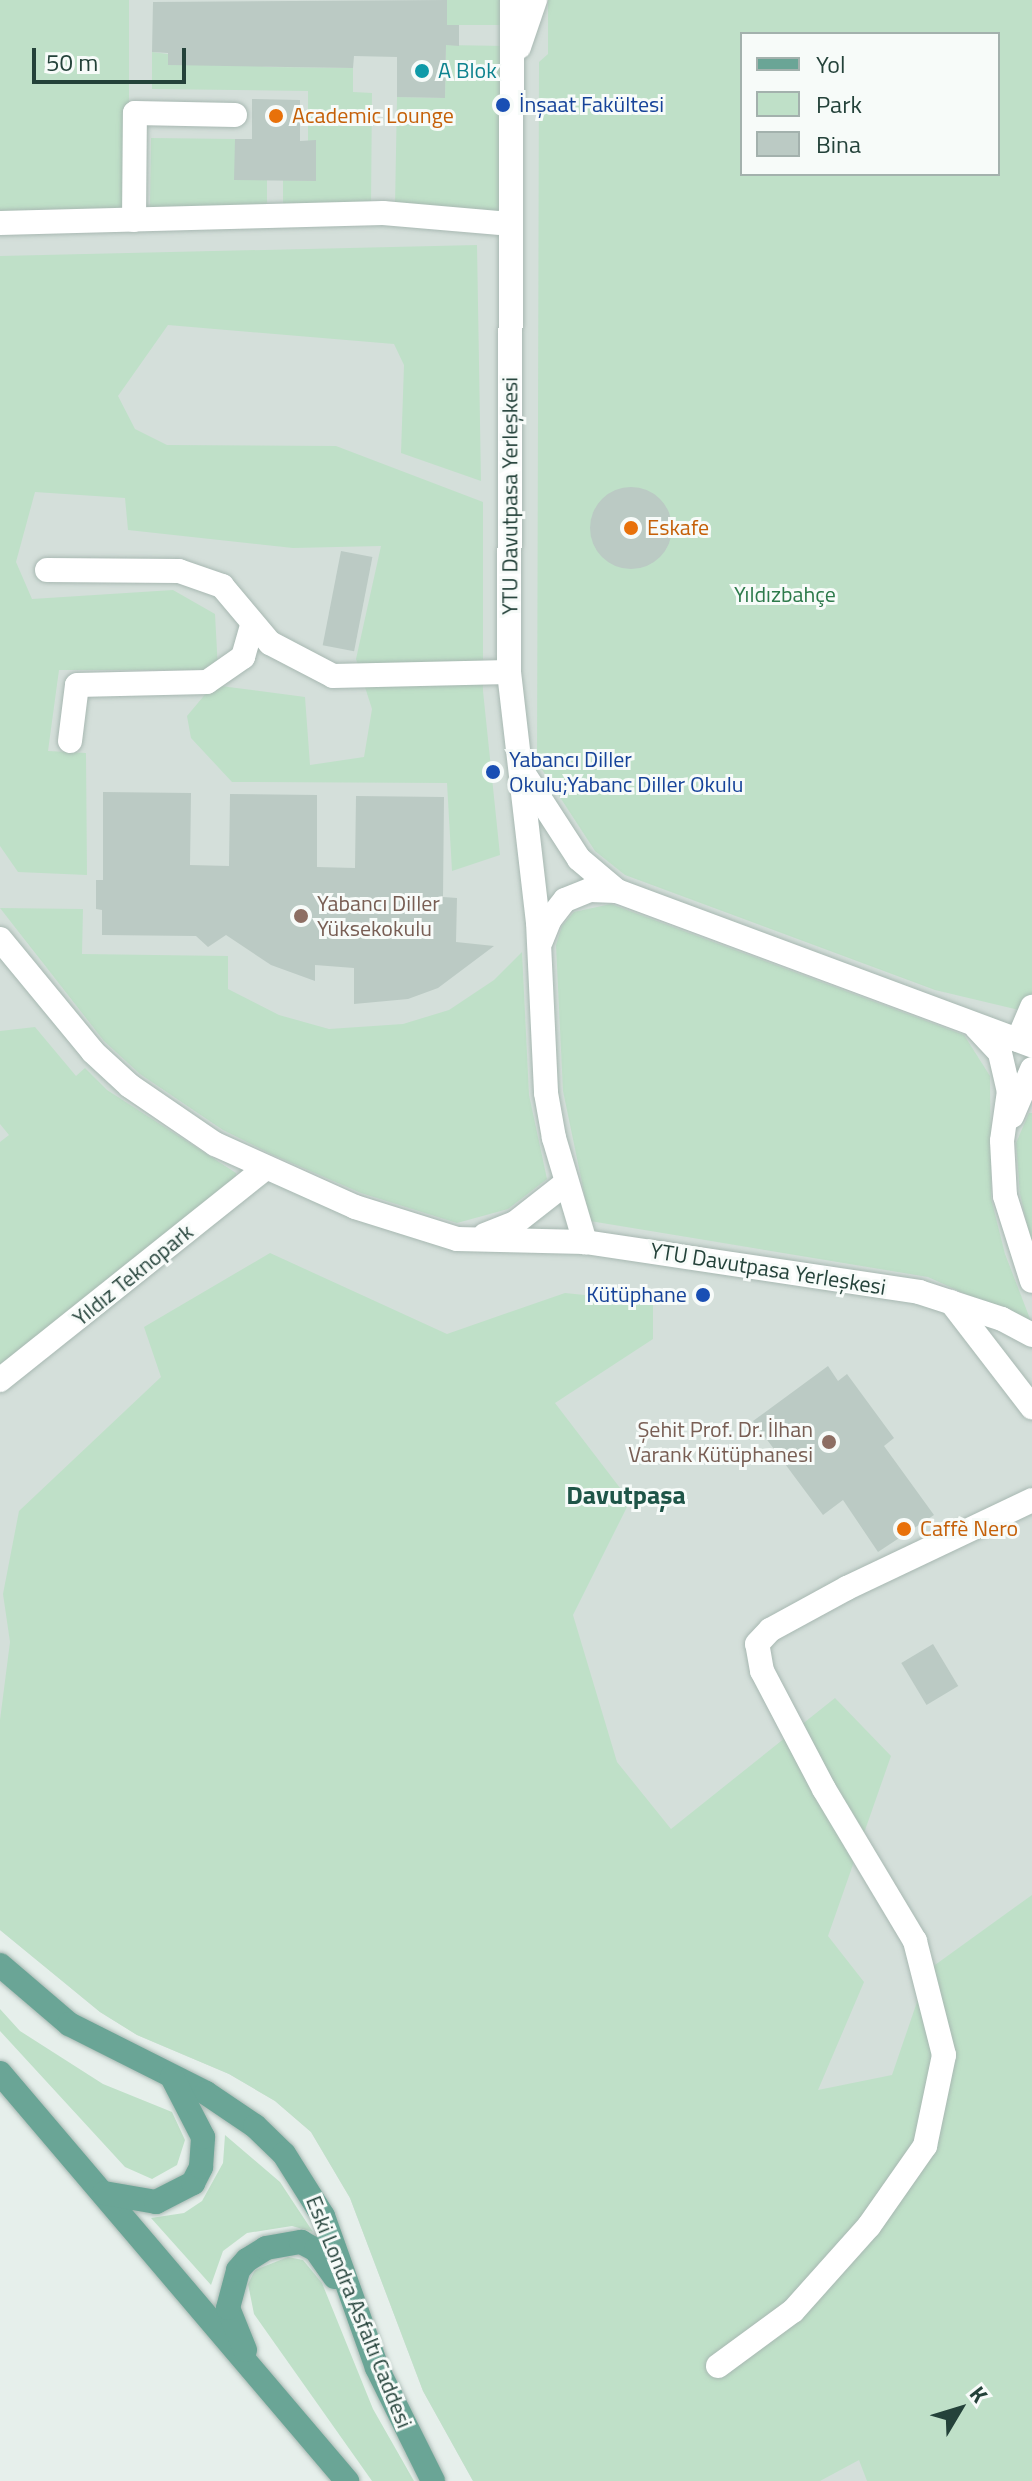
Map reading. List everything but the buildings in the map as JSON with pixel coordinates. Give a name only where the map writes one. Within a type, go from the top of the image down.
[{"type":"main road","name":"Eski Londra Asfaltı Caddesi","points":[[0,1965],[69,2024],[170,2074],[255,2126],[304,2179],[323,2216],[356,2313],[433,2481]]},
{"type":"main road","points":[[0,2073],[347,2481]]},
{"type":"main road","points":[[104,2193],[156,2202],[193,2183],[204,2153],[200,2122],[170,2074]]},
{"type":"main road","points":[[260,2378],[228,2308],[238,2270],[256,2254],[284,2242],[301,2242],[316,2250],[356,2313]]},
{"type":"street","name":"YTU Davutpasa Yerleşkesi","points":[[512,0],[509,672],[540,946],[546,1093],[566,1183],[585,1242]]},
{"type":"street","name":"YTU Davutpasa Yerleşkesi","points":[[512,68],[535,0]]},
{"type":"street","points":[[134,220],[135,113],[235,115]]},
{"type":"street","points":[[0,223],[383,213],[511,224]]},
{"type":"street","points":[[47,570],[179,571],[222,586],[253,623],[290,658],[333,676],[509,672]]},
{"type":"street","points":[[70,741],[77,685],[207,682],[243,657],[253,623]]},
{"type":"street","name":"YTU Davutpasa Yerleşkesi","points":[[520,768],[579,859],[617,891]]},
{"type":"street","name":"YTU Davutpasa Yerleşkesi","points":[[540,946],[550,919],[565,900],[590,890],[617,891],[1025,1042]]},
{"type":"street","name":"YTU Davutpasa Yerleşkesi","points":[[0,939],[93,1052],[130,1086],[215,1144],[264,1169],[355,1207],[457,1239],[585,1242],[950,1301],[1032,1335]]},
{"type":"street","points":[[1025,1042],[1032,1007]]},
{"type":"street","points":[[972,1023],[1000,1053],[1009,1091],[1002,1141],[1005,1196],[1032,1281]]},
{"type":"street","points":[[1002,1141],[1028,1094],[1032,1069]]},
{"type":"street","name":"Yıldız Teknopark","points":[[0,1380],[264,1169]]},
{"type":"street","points":[[457,1239],[515,1223],[566,1183]]},
{"type":"street","points":[[950,1301],[1032,1407]]},
{"type":"street","points":[[718,2366],[793,2311],[869,2226],[925,2146],[944,2055],[915,1941],[824,1789],[762,1671],[757,1644],[770,1630],[847,1588],[1032,1500]]},
{"type":"shaded area","points":[[0,0],[1032,0],[1032,2481],[473,2481],[423,2391],[350,2198],[311,2132],[275,2101],[229,2074],[137,2035],[100,2012],[0,1930]]},
{"type":"green space","points":[[0,0],[129,0],[129,215],[0,215]]},
{"type":"green space","points":[[447,0],[506,0],[506,25],[447,25]]},
{"type":"green space","name":"Yıldızbahçe","points":[[548,0],[1032,0],[1032,1013],[935,990],[625,875],[595,851],[537,762],[539,62],[548,54]]},
{"type":"green space","points":[[446,45],[506,46],[505,216],[395,206],[397,97],[445,98]]},
{"type":"green space","points":[[152,52],[269,67],[353,68],[353,92],[372,93],[371,205],[283,208],[283,180],[316,181],[316,141],[308,141],[308,91],[152,89]]},
{"type":"green space","points":[[151,138],[235,139],[235,180],[267,180],[267,208],[150,211]]},
{"type":"green space","points":[[477,245],[481,481],[401,453],[404,365],[394,344],[168,325],[118,396],[135,429],[167,445],[336,446],[483,502],[483,691],[500,855],[452,871],[447,783],[232,782],[191,738],[187,716],[213,685],[305,697],[310,765],[364,757],[372,709],[356,659],[381,546],[293,548],[128,530],[125,498],[35,492],[16,562],[32,599],[173,590],[215,614],[218,670],[59,670],[48,751],[86,753],[87,875],[18,872],[0,846],[0,256]]},
{"type":"green space","points":[[611,904],[964,1035],[990,1076],[991,1198],[1005,1254],[1032,1324],[928,1277],[590,1221],[563,1091],[556,945],[562,926],[574,912]]},
{"type":"green space","points":[[0,908],[83,909],[82,954],[228,956],[228,989],[279,1015],[329,1029],[403,1024],[449,1010],[494,980],[522,952],[529,1095],[547,1179],[508,1209],[457,1223],[361,1193],[271,1154],[223,1130],[140,1074],[104,1041]]},
{"type":"green space","points":[[35,1027],[76,1076],[85,1068],[107,1090],[236,1173],[236,1184],[0,1370],[0,1142],[9,1135],[0,1124],[0,1031]]},
{"type":"green space","points":[[1029,1113],[1032,1113],[1032,1245],[1020,1194],[1016,1143]]},
{"type":"green space","points":[[270,1253],[447,1334],[565,1293],[653,1302],[653,1339],[555,1403],[630,1501],[573,1615],[617,1762],[671,1829],[835,1698],[891,1756],[828,1936],[864,1982],[818,2090],[892,2075],[928,1970],[1032,1895],[1032,2481],[867,2481],[859,2460],[820,2481],[473,2481],[423,2391],[350,2198],[311,2132],[275,2101],[229,2074],[137,2035],[100,2012],[0,1930],[0,1720],[10,1642],[3,1594],[19,1511],[161,1377],[144,1327]]},
{"type":"green space","points":[[0,2009],[20,2031],[103,2084],[172,2112],[185,2140],[177,2165],[152,2179],[125,2167],[0,2031]]},
{"type":"green space","points":[[225,2135],[280,2182],[313,2232],[292,2226],[247,2233],[223,2251],[211,2285],[151,2218],[184,2213],[202,2201],[223,2163]]},
{"type":"green space","points":[[288,2257],[303,2260],[322,2283],[373,2409],[414,2481],[372,2481],[254,2314],[248,2284],[255,2270]]},
{"type":"place","name":"A Blok","points":[[422,71]]},
{"type":"place","name":"İnşaat Fakültesi","points":[[503,105]]},
{"type":"place","name":"Academic Lounge","points":[[276,116]]},
{"type":"place","name":"Eskafe","points":[[631,528]]},
{"type":"place","name":"Yabancı Diller Okulu;Yabanc Diller Okulu","points":[[493,772]]},
{"type":"place","name":"Yabancı Diller Yüksekokulu","points":[[301,916]]},
{"type":"place","name":"Kütüphane","points":[[703,1295]]},
{"type":"place","name":"Şehit Prof. Dr. İlhan Varank Kütüphanesi","points":[[829,1442]]},
{"type":"place","name":"Caffè Nero","points":[[904,1529]]},
{"type":"district","name":"Davutpaşa","points":[[626,1495]]}]
